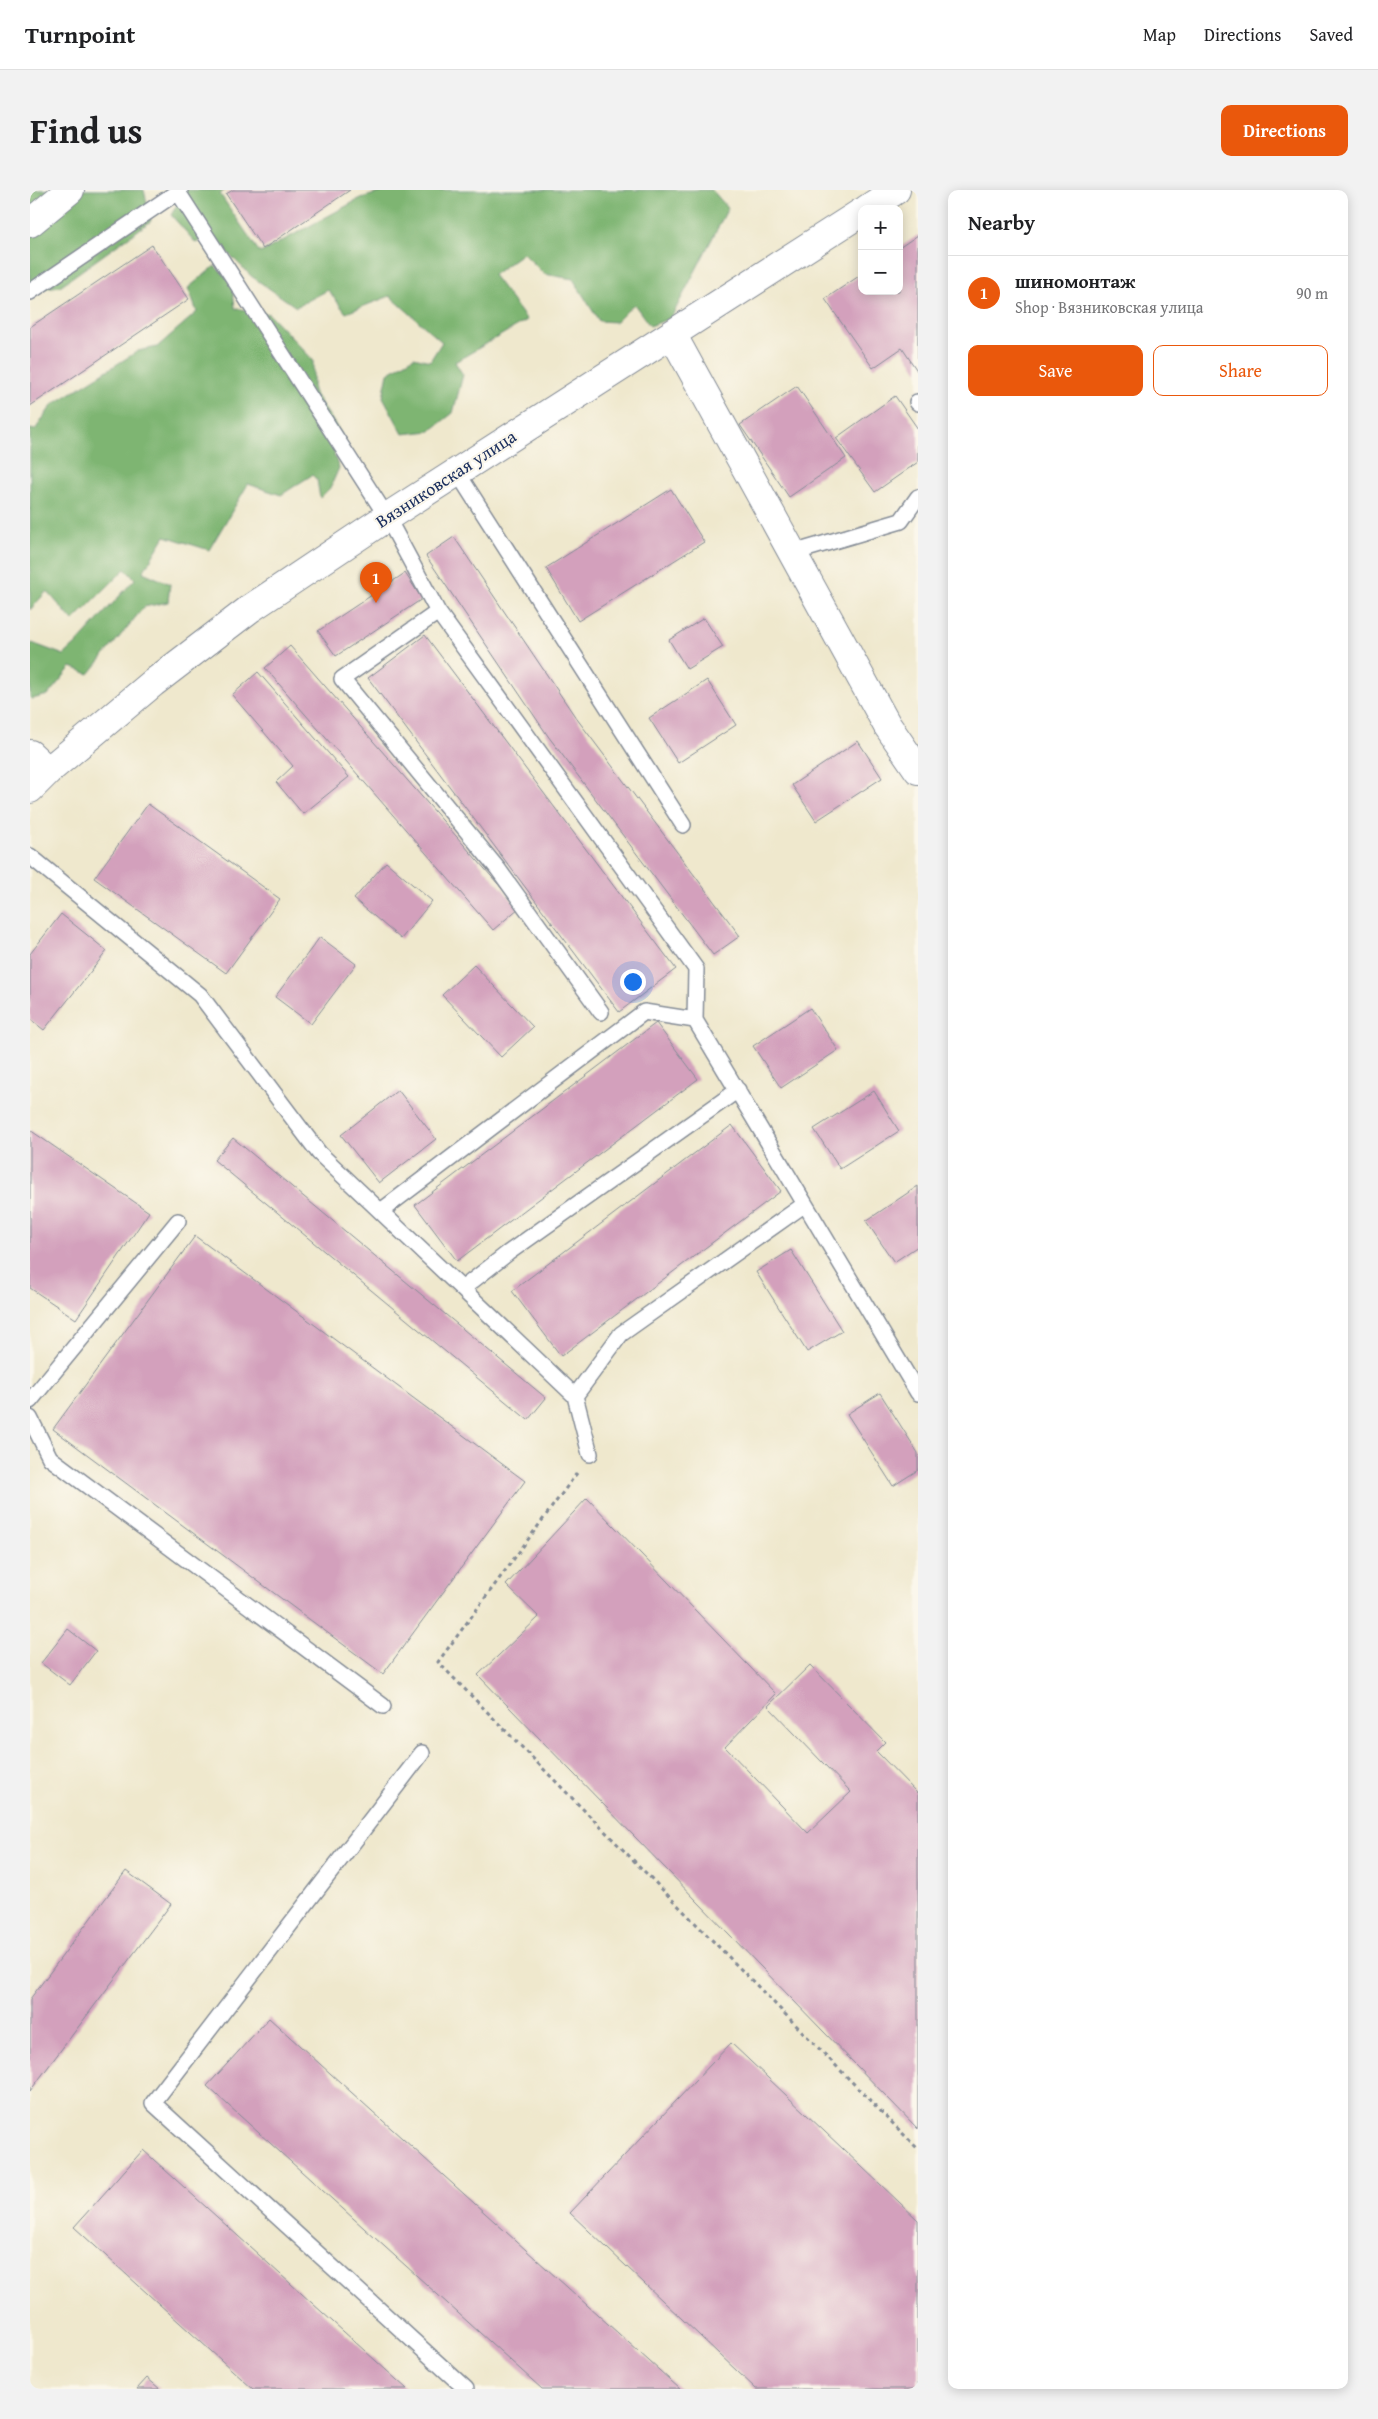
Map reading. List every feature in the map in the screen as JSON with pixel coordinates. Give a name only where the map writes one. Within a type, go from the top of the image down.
[{"type":"street","points":[[30,223],[70,190]]},
{"type":"street","name":"Вязниковская улица","points":[[36,771],[250,608],[873,201]]},
{"type":"street","points":[[672,334],[887,725],[918,770]]},
{"type":"lane","points":[[30,292],[179,191],[387,517],[438,612],[696,969],[696,1020],[918,1392]]},
{"type":"lane","points":[[457,472],[682,825]]},
{"type":"lane","points":[[793,554],[901,520],[918,497]]},
{"type":"lane","points":[[438,612],[342,679],[498,869],[601,1012]]},
{"type":"lane","points":[[30,856],[200,995],[319,1153],[575,1396],[590,1454]]},
{"type":"lane","points":[[381,1211],[644,1012],[696,1020]]},
{"type":"lane","points":[[462,1289],[508,1253],[738,1090]]},
{"type":"lane","points":[[575,1396],[621,1334],[805,1204]]},
{"type":"lane","points":[[30,1401],[178,1221]]},
{"type":"lane","points":[[30,1418],[50,1458],[383,1706]]},
{"type":"lane","points":[[422,1753],[153,2103],[466,2389]]},
{"type":"path","points":[[590,1454],[438,1662],[918,2149]]},
{"type":"green space","points":[[30,190],[144,190],[151,221],[60,286],[30,290]]},
{"type":"green space","points":[[186,190],[225,190],[220,194],[260,253],[361,198],[389,190],[712,190],[728,208],[671,318],[650,326],[634,304],[616,322],[599,321],[573,279],[544,274],[523,253],[493,275],[527,320],[455,362],[463,375],[453,413],[430,431],[403,434],[383,397],[388,373],[414,357],[430,361],[442,342],[390,296],[346,313],[328,290],[296,307],[251,276],[210,235],[196,243],[171,215]]},
{"type":"green space","points":[[215,266],[232,282],[235,308],[269,314],[313,360],[313,391],[342,435],[334,455],[339,468],[330,488],[320,498],[317,480],[312,475],[281,495],[248,484],[209,550],[165,536],[143,572],[170,584],[168,602],[144,607],[89,674],[71,667],[48,695],[32,699],[30,697],[30,645],[32,643],[64,655],[135,579],[125,569],[73,621],[47,591],[30,610],[30,429],[35,430],[52,405],[138,351],[157,347],[197,312],[188,288]]},
{"type":"building","points":[[233,190],[350,190],[263,249],[226,194]]},
{"type":"building","points":[[918,235],[918,372],[902,348],[873,368],[825,299],[858,277],[858,295],[903,295],[903,245]]},
{"type":"building","points":[[152,245],[189,299],[30,406],[30,327]]},
{"type":"building","points":[[797,386],[846,458],[789,497],[740,425]]},
{"type":"building","points":[[895,396],[918,429],[918,462],[875,492],[836,438]]},
{"type":"building","points":[[671,489],[704,542],[578,621],[546,568]]},
{"type":"building","points":[[454,537],[574,715],[740,936],[713,955],[548,736],[426,556]]},
{"type":"building","points":[[405,573],[422,599],[336,656],[318,631]]},
{"type":"building","points":[[704,618],[723,647],[687,669],[669,640]]},
{"type":"building","points":[[425,635],[676,969],[619,1012],[368,678]]},
{"type":"building","points":[[290,646],[519,908],[493,930],[265,668]]},
{"type":"building","points":[[258,672],[349,777],[303,814],[276,782],[293,766],[232,695]]},
{"type":"building","points":[[707,680],[736,725],[678,763],[649,718]]},
{"type":"building","points":[[858,741],[882,778],[816,821],[792,785]]},
{"type":"building","points":[[148,804],[280,899],[226,973],[94,878]]},
{"type":"building","points":[[386,862],[432,901],[401,939],[354,899]]},
{"type":"building","points":[[61,914],[107,951],[44,1030],[30,1019],[30,954]]},
{"type":"building","points":[[320,937],[356,964],[311,1024],[275,997]]},
{"type":"building","points":[[474,965],[533,1027],[501,1057],[442,995]]},
{"type":"building","points":[[810,1008],[838,1050],[781,1088],[753,1046]]},
{"type":"building","points":[[656,1023],[698,1079],[457,1261],[415,1205]]},
{"type":"building","points":[[398,1090],[436,1139],[379,1183],[341,1135]]},
{"type":"building","points":[[874,1091],[899,1131],[840,1169],[814,1129]]},
{"type":"building","points":[[732,1125],[781,1191],[561,1356],[512,1291]]},
{"type":"building","points":[[30,1130],[149,1212],[76,1319],[30,1288]]},
{"type":"building","points":[[233,1138],[546,1398],[528,1420],[214,1160]]},
{"type":"building","points":[[918,1186],[918,1246],[894,1262],[866,1221]]},
{"type":"building","points":[[195,1236],[525,1481],[383,1674],[53,1429]]},
{"type":"building","points":[[791,1250],[842,1331],[807,1352],[756,1272]]},
{"type":"building","points":[[880,1393],[918,1453],[918,1470],[893,1486],[847,1414]]},
{"type":"building","points":[[587,1498],[776,1694],[725,1747],[808,1833],[851,1792],[768,1706],[810,1665],[885,1742],[876,1751],[918,1794],[918,2129],[478,1675],[539,1617],[506,1585]]},
{"type":"building","points":[[68,1629],[96,1651],[70,1685],[41,1663]]},
{"type":"building","points":[[126,1871],[171,1904],[30,2091],[30,1999]]},
{"type":"building","points":[[269,2018],[680,2389],[542,2389],[207,2086]]},
{"type":"building","points":[[731,2043],[918,2220],[918,2389],[756,2389],[570,2213]]},
{"type":"building","points":[[143,2150],[407,2389],[253,2389],[74,2227]]},
{"type":"building","points":[[147,2378],[160,2389],[137,2389]]},
{"type":"place","name":"шиномонтаж","points":[[376,603]]}]
